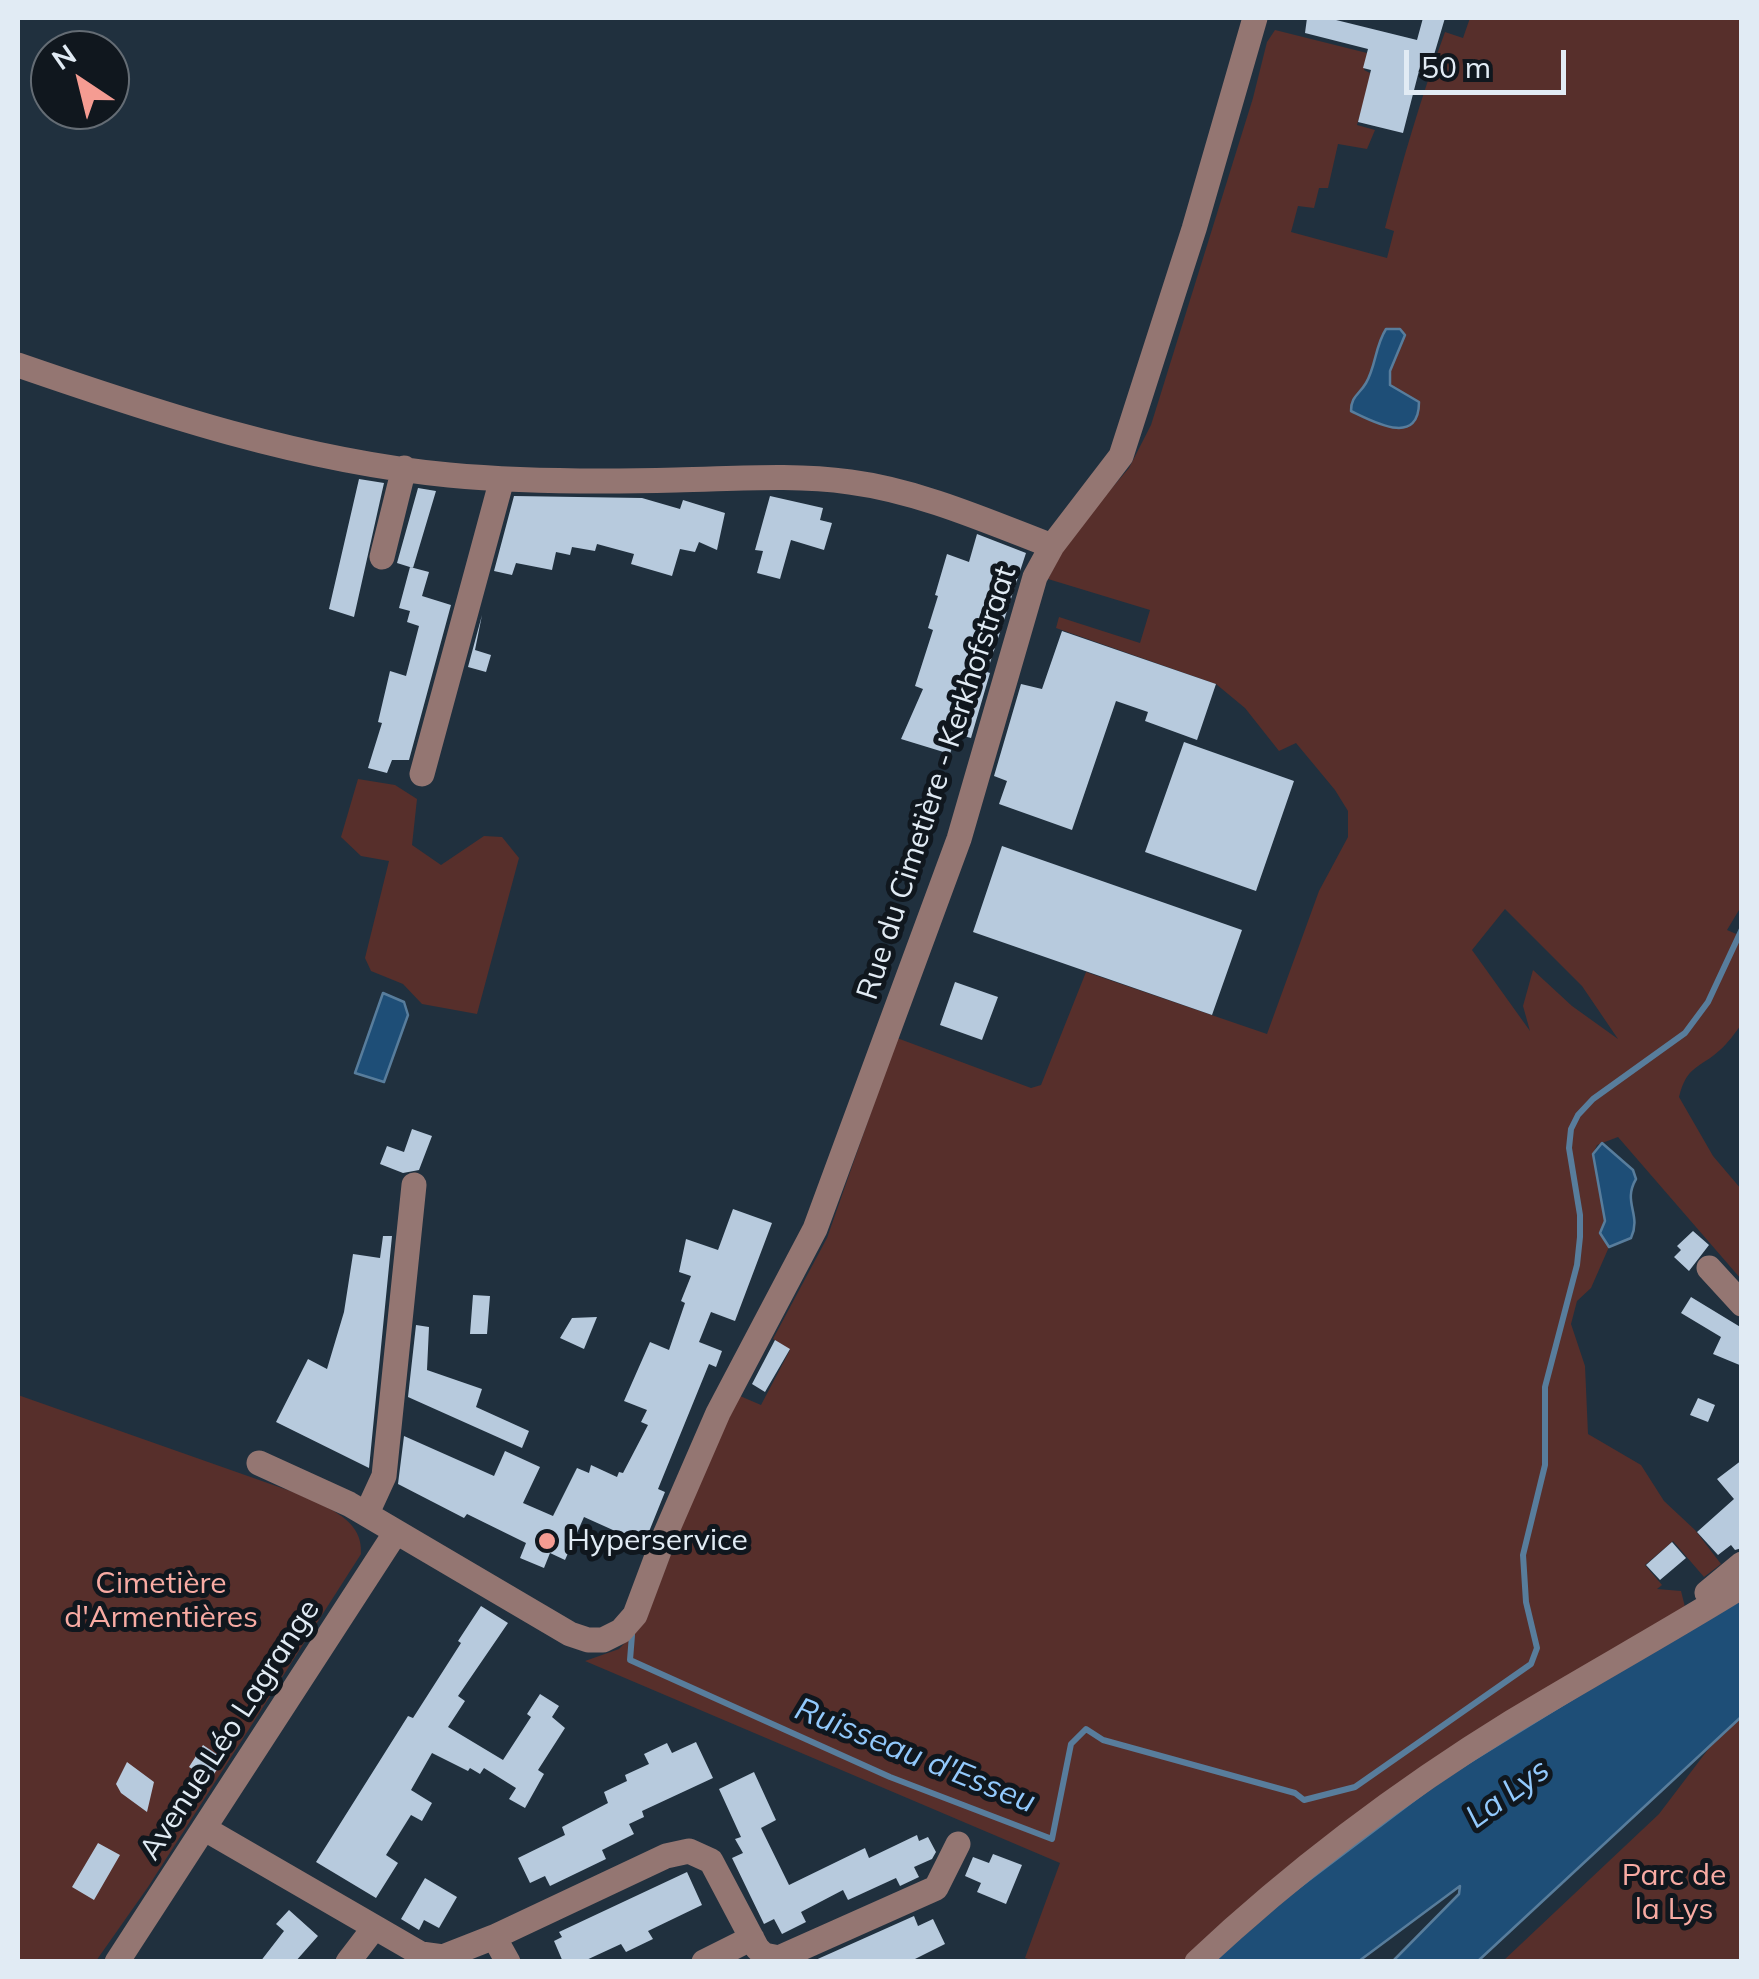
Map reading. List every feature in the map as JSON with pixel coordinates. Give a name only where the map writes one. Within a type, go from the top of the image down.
[{"type":"street","name":"Rue du Cimetière - Kerkhofstraat","points":[[396,1532],[580,1638],[598,1641],[612,1637],[635,1615],[664,1534],[718,1414],[816,1229],[959,839],[1035,577],[1052,546],[1121,456],[1194,229],[1255,18]]},
{"type":"street","points":[[18,365],[183,419],[266,441],[404,468],[502,479],[580,482],[769,477],[855,482],[963,513],[1052,546]]},
{"type":"street","points":[[382,557],[404,468]]},
{"type":"street","points":[[422,774],[502,479]]},
{"type":"street","points":[[367,1513],[384,1476],[414,1184]]},
{"type":"street","points":[[1709,1268],[1742,1304]]},
{"type":"street","points":[[259,1464],[330,1494],[396,1532]]},
{"type":"street","name":"Avenue Léo Lagrange","points":[[117,1962],[396,1532]]},
{"type":"street","points":[[1693,1616],[1704,1595],[1742,1564]]},
{"type":"street","points":[[1197,1962],[1286,1884],[1378,1814],[1511,1723],[1742,1586]]},
{"type":"street","points":[[205,1829],[374,1928],[433,1957],[454,1954],[666,1856],[689,1851],[711,1861],[752,1938],[764,1955],[779,1958],[936,1888],[958,1844]]},
{"type":"street","points":[[348,1962],[374,1928]]},
{"type":"street","points":[[494,1937],[508,1962]]},
{"type":"street","points":[[704,1962],[752,1938]]},
{"type":"green space","points":[[1470,18],[1741,18],[1742,905],[1727,930],[1741,936],[1741,1025],[1723,1047],[1690,1073],[1679,1097],[1713,1156],[1741,1189],[1741,1279],[1618,1137],[1597,1145],[1593,1154],[1605,1221],[1600,1233],[1609,1247],[1591,1288],[1577,1301],[1571,1324],[1585,1366],[1588,1434],[1641,1465],[1664,1501],[1695,1530],[1721,1564],[1704,1577],[1673,1541],[1645,1565],[1662,1585],[1657,1589],[1681,1591],[1686,1611],[1212,1961],[1037,1962],[1025,1958],[1060,1863],[585,1661],[619,1649],[645,1622],[706,1462],[740,1396],[761,1405],[790,1350],[773,1339],[827,1238],[897,1038],[1031,1088],[1041,1085],[1086,972],[1267,1034],[1319,891],[1348,837],[1348,811],[1296,743],[1279,751],[1245,708],[1216,684],[1056,628],[1059,617],[1140,643],[1150,610],[1048,579],[1069,538],[1129,468],[1151,425],[1267,42],[1275,30],[1367,53],[1364,70],[1372,74],[1357,125],[1375,130],[1367,149],[1338,144],[1328,188],[1319,188],[1314,208],[1298,206],[1291,232],[1387,258],[1394,231],[1385,228],[1436,56],[1445,32],[1463,38]],"holes":[[[1505,909],[1582,986],[1618,1039],[1572,1006],[1533,970],[1523,1006],[1530,1031],[1472,950]]]},
{"type":"green space","points":[[358,779],[395,785],[417,799],[412,845],[441,865],[484,836],[502,837],[519,858],[477,1014],[422,1004],[403,984],[371,971],[365,958],[389,861],[361,856],[341,837]]},
{"type":"green space","name":"Cimetière d'Armentières","points":[[18,1395],[296,1493],[340,1515],[356,1531],[360,1542],[361,1554],[148,1887],[96,1961],[18,1962]]},
{"type":"green space","name":"Parc de la Lys","points":[[1741,1717],[1741,1961],[1503,1961],[1659,1814],[1716,1739]]},
{"type":"water","points":[[1386,329],[1400,329],[1405,335],[1390,371],[1390,385],[1419,402],[1417,416],[1404,428],[1383,425],[1351,411]]},
{"type":"water","points":[[383,993],[404,1002],[408,1015],[384,1082],[355,1073]]},
{"type":"water","points":[[1602,1143],[1633,1170],[1636,1179],[1631,1195],[1631,1238],[1609,1247],[1600,1233],[1605,1221],[1593,1154]]},
{"type":"water","name":"La Lys","points":[[1741,1595],[1741,1717],[1478,1961],[1393,1961],[1459,1894],[1460,1886],[1359,1961],[1212,1962],[1276,1905],[1441,1780]]},
{"type":"building","points":[[1307,18],[1328,18],[1417,40],[1423,18],[1445,18],[1431,65],[1421,63],[1403,133],[1358,122],[1371,70],[1363,68],[1368,49],[1305,33]]},
{"type":"building","points":[[359,479],[384,483],[354,617],[329,609]]},
{"type":"building","points":[[418,488],[436,491],[413,568],[397,563]]},
{"type":"building","points":[[514,496],[642,498],[680,509],[683,500],[725,513],[717,550],[699,542],[695,552],[680,549],[672,576],[631,564],[634,554],[597,544],[595,551],[572,547],[570,555],[556,552],[552,570],[516,563],[512,575],[494,571]]},
{"type":"building","points":[[770,496],[823,508],[820,520],[832,523],[824,550],[791,540],[780,579],[757,573],[763,551],[755,550]]},
{"type":"building","points":[[977,534],[1026,553],[987,672],[990,673],[971,738],[956,734],[950,754],[901,739],[923,689],[915,686],[933,630],[928,628],[947,554],[969,562]]},
{"type":"building","points":[[410,567],[429,572],[422,596],[451,605],[409,760],[392,760],[387,773],[368,768],[382,723],[378,722],[390,671],[406,676],[419,626],[407,622],[410,611],[399,608]]},
{"type":"building","points":[[482,615],[475,650],[491,655],[486,672],[468,667]]},
{"type":"building","points":[[1062,631],[1216,684],[1197,740],[1145,721],[1148,712],[1116,701],[1072,830],[999,804],[1007,781],[994,776],[1021,684],[1042,689]]},
{"type":"building","points":[[1184,742],[1294,781],[1256,891],[1145,852]]},
{"type":"building","points":[[1002,846],[1242,930],[1212,1015],[973,932]]},
{"type":"building","points":[[955,982],[998,997],[982,1040],[940,1025]]},
{"type":"building","points":[[412,1129],[432,1136],[419,1170],[403,1173],[380,1164],[387,1146],[404,1152]]},
{"type":"building","points":[[733,1209],[772,1223],[735,1321],[711,1312],[699,1342],[722,1351],[716,1367],[709,1364],[658,1489],[665,1492],[644,1544],[584,1517],[565,1560],[550,1553],[544,1568],[520,1558],[526,1543],[467,1514],[464,1518],[398,1484],[404,1436],[494,1476],[505,1451],[540,1467],[523,1503],[553,1516],[577,1468],[589,1473],[591,1465],[617,1477],[619,1472],[623,1473],[648,1425],[641,1422],[647,1410],[624,1401],[650,1342],[669,1350],[691,1276],[679,1272],[686,1239],[718,1250]]},
{"type":"building","points":[[1693,1231],[1709,1245],[1689,1271],[1674,1257],[1681,1250],[1677,1246]]},
{"type":"building","points":[[383,1236],[392,1236],[369,1468],[276,1422],[308,1359],[327,1369],[344,1312],[353,1254],[380,1258]]},
{"type":"building","points":[[473,1295],[490,1296],[487,1334],[470,1334]]},
{"type":"building","points":[[1691,1297],[1742,1328],[1742,1366],[1713,1354],[1721,1337],[1681,1313]]},
{"type":"building","points":[[597,1317],[584,1349],[560,1338],[572,1318]]},
{"type":"building","points":[[416,1325],[429,1327],[427,1370],[482,1389],[476,1407],[529,1431],[522,1448],[408,1397]]},
{"type":"building","points":[[775,1340],[790,1349],[765,1392],[752,1384]]},
{"type":"building","points":[[1698,1398],[1715,1405],[1708,1422],[1690,1415]]},
{"type":"building","points":[[1742,1460],[1742,1548],[1735,1550],[1731,1545],[1718,1555],[1697,1532],[1734,1499],[1717,1479]]},
{"type":"building","points":[[1672,1542],[1686,1558],[1660,1580],[1646,1565]]},
{"type":"building","points":[[481,1606],[508,1623],[458,1696],[465,1701],[448,1727],[503,1760],[531,1717],[527,1714],[540,1694],[559,1706],[552,1717],[565,1728],[538,1770],[544,1774],[525,1808],[509,1799],[516,1788],[484,1768],[480,1774],[470,1768],[468,1771],[432,1753],[411,1790],[432,1803],[422,1821],[411,1815],[386,1855],[398,1863],[376,1898],[316,1862],[408,1716],[413,1718]]},
{"type":"building","points":[[696,1742],[713,1778],[642,1811],[644,1817],[629,1824],[634,1834],[602,1850],[606,1859],[550,1886],[545,1876],[530,1883],[518,1858],[565,1835],[562,1827],[608,1803],[604,1792],[627,1781],[625,1775],[649,1764],[644,1754],[667,1743],[672,1753]]},
{"type":"building","points":[[203,1745],[224,1759],[210,1780],[189,1767]]},
{"type":"building","points":[[127,1762],[154,1782],[147,1812],[121,1793],[116,1784]]},
{"type":"building","points":[[754,1772],[776,1820],[761,1828],[789,1885],[865,1848],[869,1858],[917,1835],[919,1841],[928,1837],[936,1852],[932,1859],[914,1867],[919,1877],[900,1886],[896,1878],[848,1900],[843,1890],[801,1912],[806,1922],[782,1934],[774,1919],[764,1924],[732,1858],[743,1853],[735,1839],[741,1837],[719,1789]]},
{"type":"building","points":[[98,1843],[120,1855],[94,1900],[72,1887]]},
{"type":"building","points":[[993,1854],[1022,1865],[1006,1904],[977,1892],[981,1883],[965,1876],[973,1857],[989,1863]]},
{"type":"building","points":[[687,1872],[702,1905],[648,1931],[653,1939],[626,1952],[621,1944],[582,1962],[563,1962],[554,1941],[562,1937],[559,1932]]},
{"type":"building","points":[[425,1878],[457,1897],[439,1928],[424,1920],[419,1930],[401,1919]]},
{"type":"building","points":[[289,1910],[318,1936],[295,1962],[260,1962],[284,1931],[276,1924]]},
{"type":"building","points":[[914,1916],[918,1926],[933,1919],[945,1944],[909,1962],[811,1962]]},
{"type":"waterway","name":"Ruisseau d'Esseu","points":[[632,1635],[630,1660],[890,1777],[1052,1839],[1071,1744],[1086,1729],[1103,1740],[1295,1793],[1304,1800],[1355,1787],[1531,1664],[1537,1648],[1526,1602],[1523,1555],[1545,1465],[1545,1387],[1577,1265],[1580,1237],[1569,1148],[1571,1129],[1593,1099],[1685,1033],[1708,1002],[1742,929]]},
{"type":"place","name":"Hyperservice","points":[[547,1541]]}]
